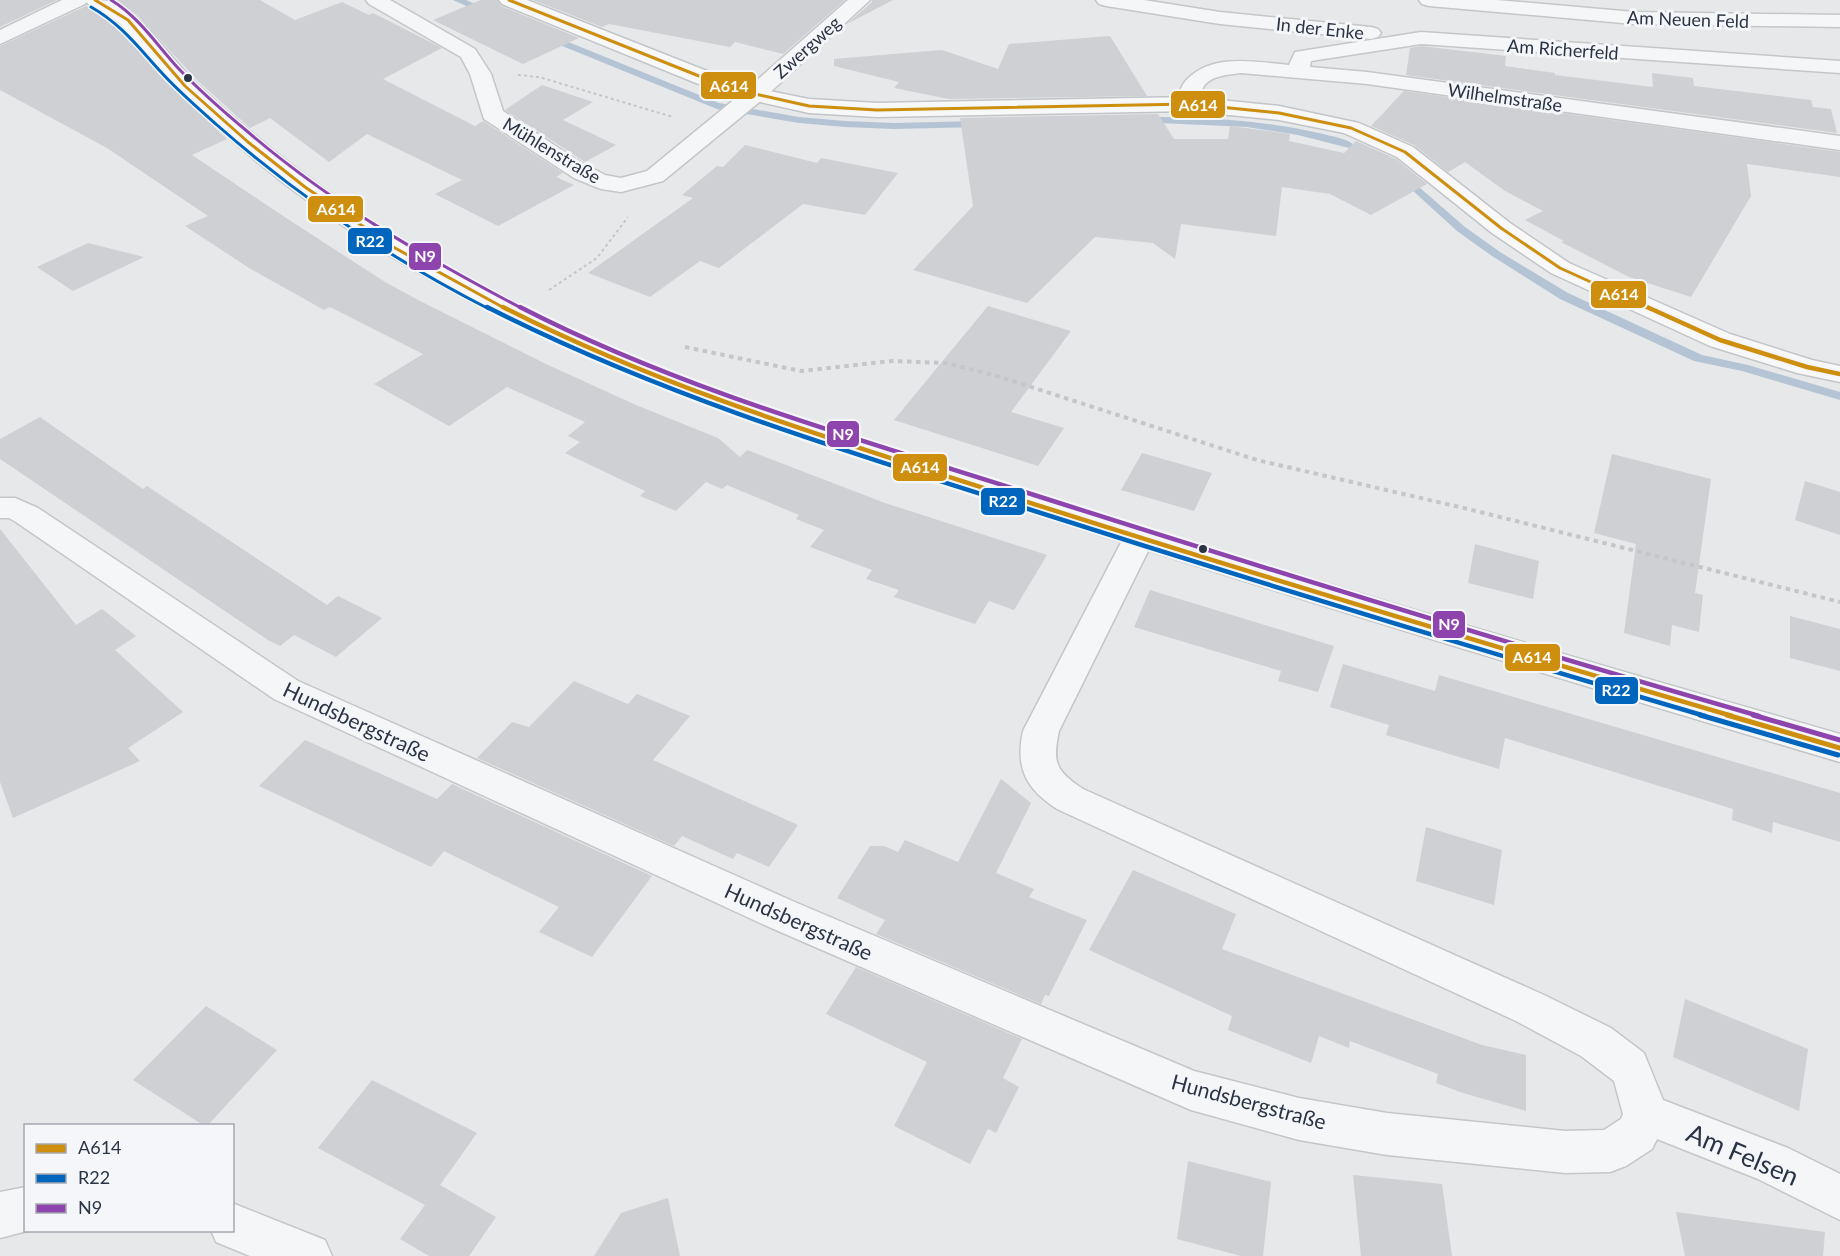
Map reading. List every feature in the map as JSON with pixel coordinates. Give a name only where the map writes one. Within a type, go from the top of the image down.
[{"type":"main road","points":[[95,0],[126,18],[175,75],[280,169],[329,206],[462,286],[592,349],[710,395],[1139,537],[1559,667],[1840,748]]},
{"type":"main road","points":[[509,0],[750,98],[809,106],[877,110],[1190,104],[1242,108],[1317,119],[1351,128],[1382,140],[1425,166],[1501,228],[1560,268],[1720,340],[1807,367],[1840,374]]},
{"type":"street","points":[[0,38],[78,0]]},
{"type":"street","name":"Mühlenstraße","points":[[376,0],[468,53],[476,62],[489,96],[492,114],[594,178],[608,184],[637,183],[655,176],[750,98]]},
{"type":"street","name":"Zwergweg","points":[[750,98],[860,0]]},
{"type":"street","name":"In der Enke","points":[[1106,0],[1220,18],[1421,38]]},
{"type":"street","name":"Am Neuen Feld","points":[[1429,0],[1634,18],[1840,21]]},
{"type":"street","name":"In der Enke","points":[[1220,18],[1279,44],[1300,63]]},
{"type":"street","name":"Am Richerfeld","points":[[1300,63],[1421,38],[1597,52],[1840,67]]},
{"type":"street","name":"Wilhelmstraße","points":[[1190,104],[1191,89],[1202,76],[1217,70],[1300,63],[1367,78],[1840,143]]},
{"type":"street","name":"Hundsbergstraße","points":[[0,508],[15,508],[27,515],[286,690],[783,915],[1191,1090],[1299,1119],[1376,1132],[1565,1152],[1610,1151],[1637,1134],[1645,1114]]},
{"type":"street","points":[[1139,537],[1041,731],[1036,748],[1036,761],[1042,777],[1054,790],[1070,799],[1530,1008],[1596,1042],[1629,1068],[1640,1091],[1645,1114]]},
{"type":"street","name":"Am Felsen","points":[[1645,1114],[1772,1163],[1840,1197]]},
{"type":"street","points":[[0,1215],[24,1210]]},
{"type":"street","points":[[234,1227],[309,1256]]},
{"type":"path","points":[[480,73],[539,76],[720,124]]},
{"type":"path","points":[[542,295],[597,258],[644,197],[637,183]]},
{"type":"path","points":[[674,343],[801,371],[892,361],[946,363],[997,376],[1257,460],[1468,509],[1840,602]]},
{"type":"building","points":[[0,0],[57,0],[0,27]]},
{"type":"building","points":[[115,0],[260,0],[295,20],[342,2],[369,15],[373,13],[442,48],[383,79],[475,126],[483,121],[563,173],[556,177],[574,185],[498,226],[435,194],[462,180],[367,134],[329,162],[270,118],[250,128],[198,81],[136,14]]},
{"type":"building","points":[[481,0],[497,0],[501,6],[579,38],[523,64],[433,20]]},
{"type":"building","points":[[533,0],[845,0],[783,54],[735,42],[730,47],[609,24],[602,27]]},
{"type":"building","points":[[872,0],[893,0],[847,24],[872,2]]},
{"type":"building","points":[[86,6],[119,27],[163,79],[227,139],[192,155],[277,212],[385,282],[420,301],[546,364],[636,405],[718,438],[740,457],[747,450],[885,503],[1047,555],[1014,610],[989,601],[975,624],[894,597],[899,590],[866,579],[872,570],[810,547],[824,530],[796,519],[799,515],[727,485],[722,489],[706,482],[676,511],[640,496],[645,491],[565,453],[580,442],[568,436],[585,422],[507,387],[449,426],[374,384],[423,354],[330,307],[324,310],[249,268],[185,226],[208,216],[107,148],[0,90],[0,46]]},
{"type":"building","points":[[1110,36],[1147,96],[949,99],[894,88],[899,82],[834,66],[834,59],[942,50],[998,69],[1009,44]]},
{"type":"building","points":[[1421,46],[1506,56],[1505,66],[1555,73],[1555,75],[1653,87],[1652,73],[1693,78],[1694,86],[1811,100],[1813,107],[1831,109],[1837,133],[1406,75],[1410,48]]},
{"type":"building","points":[[542,85],[593,102],[563,120],[616,145],[585,162],[505,110]]},
{"type":"building","points":[[1404,91],[1840,152],[1840,177],[1747,164],[1751,196],[1691,297],[1629,277],[1561,242],[1564,241],[1525,220],[1543,211],[1505,191],[1465,162],[1448,172],[1414,145],[1371,126]]},
{"type":"building","points":[[1158,114],[1174,139],[1228,139],[1230,126],[1290,134],[1289,141],[1344,153],[1356,141],[1396,159],[1427,184],[1371,215],[1330,194],[1282,187],[1276,236],[1181,224],[1175,259],[1153,243],[1095,237],[1027,303],[913,270],[973,206],[960,118]]},
{"type":"building","points":[[745,145],[817,163],[821,158],[898,173],[865,215],[803,204],[719,268],[700,261],[650,297],[588,273],[693,198],[682,195],[717,166],[723,167]]},
{"type":"building","points":[[88,243],[144,257],[73,291],[37,267]]},
{"type":"building","points":[[988,306],[1071,331],[1011,412],[1064,428],[1038,466],[894,420]]},
{"type":"building","points":[[40,417],[143,489],[147,486],[327,605],[338,596],[382,618],[336,657],[294,635],[280,646],[268,640],[0,459],[0,439]]},
{"type":"building","points":[[1142,453],[1212,473],[1194,511],[1121,490]]},
{"type":"building","points":[[1612,454],[1711,479],[1695,593],[1703,595],[1699,632],[1672,625],[1670,646],[1624,633],[1636,544],[1594,533]]},
{"type":"building","points":[[1805,481],[1840,492],[1840,535],[1795,520]]},
{"type":"building","points":[[0,529],[76,625],[102,609],[136,636],[115,650],[183,712],[128,748],[140,761],[13,818],[0,782]]},
{"type":"building","points":[[1475,544],[1539,561],[1533,599],[1468,583]]},
{"type":"building","points":[[1150,590],[1334,646],[1318,692],[1278,681],[1281,671],[1134,627]]},
{"type":"building","points":[[1790,616],[1840,629],[1840,671],[1790,658]]},
{"type":"building","points":[[1343,664],[1435,691],[1439,675],[1840,793],[1840,842],[1773,822],[1772,833],[1732,820],[1733,809],[1505,738],[1499,769],[1386,735],[1389,725],[1330,707]]},
{"type":"building","points":[[574,681],[628,704],[637,694],[690,716],[653,760],[798,825],[769,867],[737,853],[733,859],[682,836],[674,846],[477,758],[512,722],[529,727]]},
{"type":"building","points":[[305,740],[437,799],[452,784],[652,876],[592,957],[539,932],[559,907],[444,851],[431,867],[259,786]]},
{"type":"building","points":[[1001,779],[1031,803],[996,873],[1034,889],[1029,897],[1087,920],[1049,996],[1045,995],[1041,1004],[876,934],[885,920],[837,898],[870,846],[884,846],[898,852],[905,840],[958,862]]},
{"type":"building","points":[[1426,827],[1502,850],[1494,905],[1416,881]]},
{"type":"building","points":[[1133,870],[1236,914],[1222,949],[1482,1045],[1526,1055],[1526,1111],[1436,1083],[1438,1074],[1350,1041],[1349,1048],[1319,1036],[1311,1063],[1228,1030],[1232,1016],[1089,950]]},
{"type":"building","points":[[856,967],[1022,1039],[1003,1078],[1019,1087],[996,1133],[988,1129],[970,1164],[894,1126],[927,1062],[826,1014]]},
{"type":"building","points":[[1685,999],[1808,1049],[1799,1111],[1673,1057]]},
{"type":"building","points":[[206,1006],[277,1050],[209,1124],[201,1124],[133,1080]]},
{"type":"building","points":[[372,1080],[477,1133],[440,1185],[496,1217],[469,1256],[429,1256],[400,1239],[425,1205],[318,1148]]},
{"type":"building","points":[[1188,1161],[1271,1182],[1263,1256],[1241,1256],[1177,1239]]},
{"type":"building","points":[[1353,1175],[1442,1184],[1452,1256],[1361,1256]]},
{"type":"building","points":[[668,1198],[680,1256],[594,1256],[621,1213]]},
{"type":"building","points":[[1676,1212],[1825,1232],[1823,1256],[1685,1256]]},
{"type":"waterway","points":[[458,0],[487,12]]},
{"type":"waterway","points":[[548,37],[717,106],[799,120],[845,124],[894,126],[980,124]]},
{"type":"waterway","points":[[1142,120],[1194,120],[1273,127],[1349,145]]},
{"type":"waterway","points":[[1404,177],[1461,229],[1496,254],[1564,296],[1698,358],[1744,368],[1840,396]]},
{"type":"transit line","name":"A614","points":[[95,0],[128,20],[178,79],[248,142],[334,208],[395,248],[458,284],[526,319],[595,350],[736,406],[953,478],[1432,627],[1840,748]]},
{"type":"transit line","name":"N9","points":[[111,0],[137,20],[177,66],[248,132],[335,200],[397,240],[462,277],[600,344],[742,400],[888,449],[1335,590],[1840,740]]},
{"type":"transit line","name":"A614","points":[[509,0],[704,78],[755,94],[809,106],[877,110],[1190,104],[1279,113],[1351,128],[1405,152],[1501,228],[1560,268],[1720,340],[1807,367],[1840,374]]},
{"type":"transit line","name":"R22","points":[[91,7],[123,28],[161,72],[244,149],[331,215],[392,255],[455,291],[594,358],[738,414],[959,487],[1434,636],[1838,755]]}]
